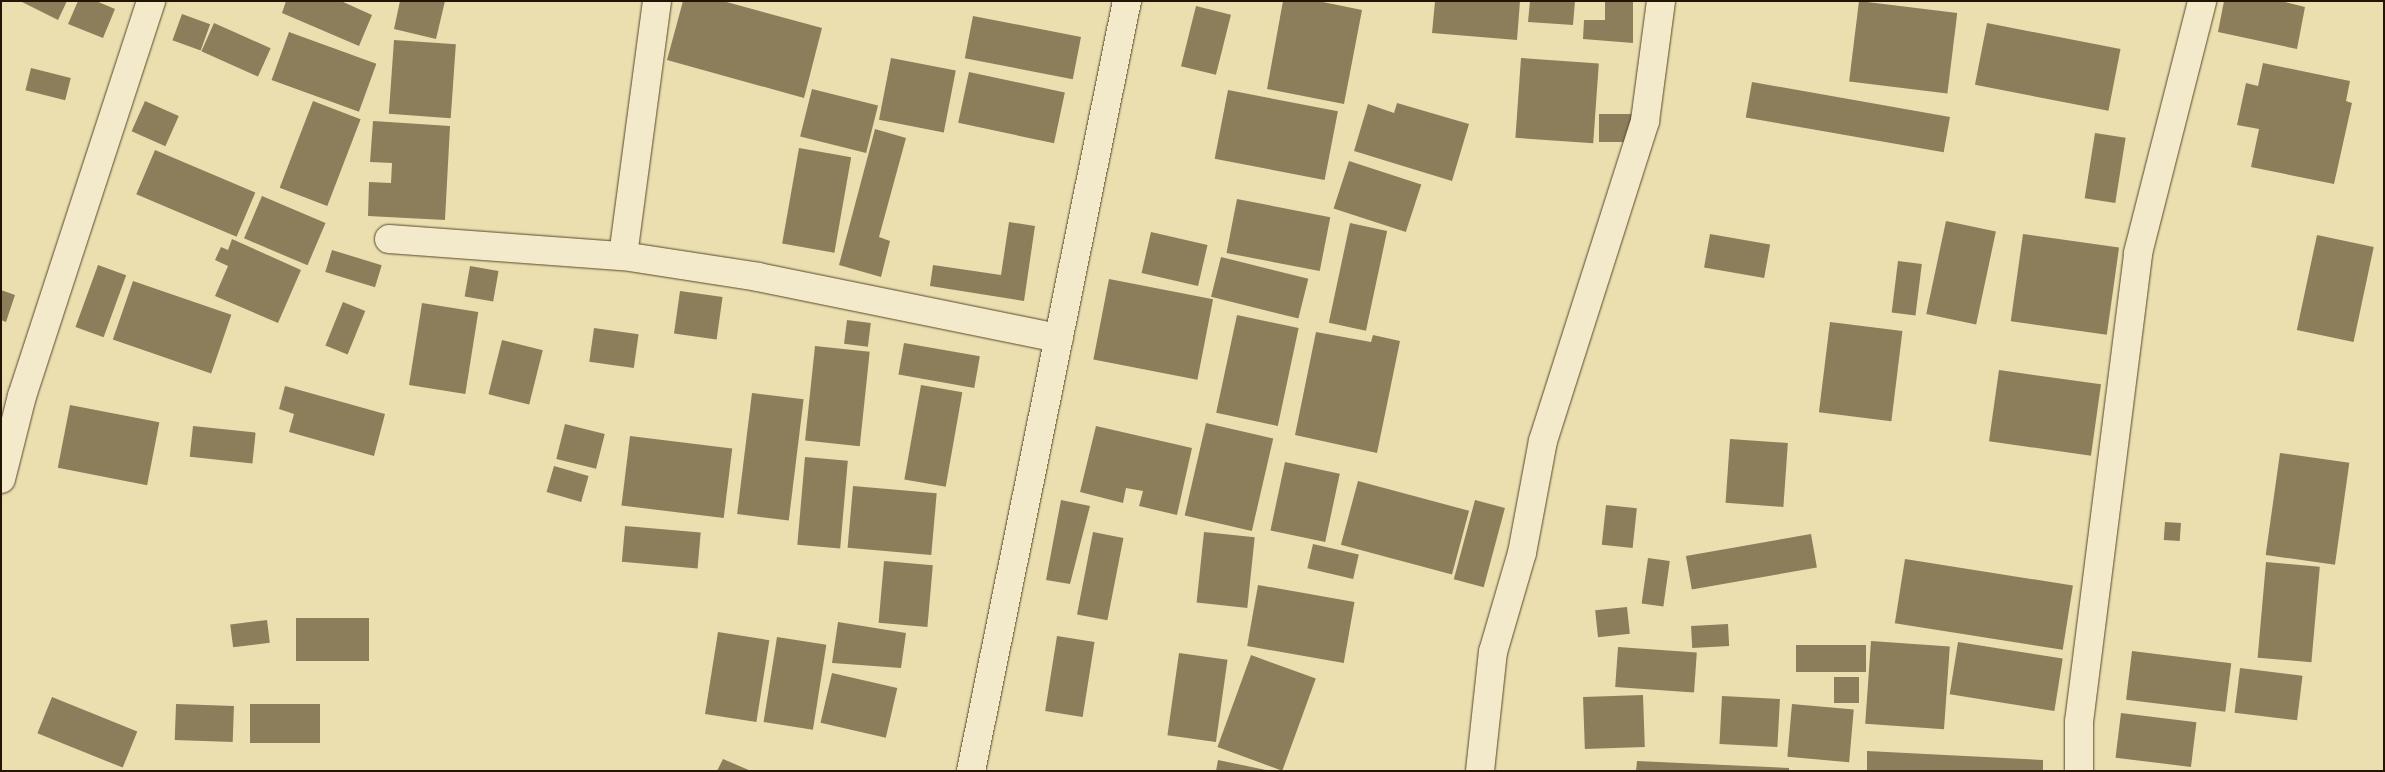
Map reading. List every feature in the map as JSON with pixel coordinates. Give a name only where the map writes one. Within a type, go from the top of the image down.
[{"type":"street","points":[[1,479],[22,396],[151,1]]},
{"type":"street","points":[[623,256],[657,1]]},
{"type":"street","points":[[971,771],[1128,1]]},
{"type":"street","points":[[1480,771],[1493,652],[1522,553],[1543,441],[1645,121],[1661,1]]},
{"type":"street","points":[[2079,771],[2079,722],[2138,253],[2202,1]]},
{"type":"street","points":[[389,239],[623,256],[758,278],[1059,338]]},
{"type":"building","points":[[20,1],[67,1],[58,20]]},
{"type":"building","points":[[78,1],[96,1],[115,9],[103,38],[68,24]]},
{"type":"building","points":[[286,1],[341,1],[372,15],[359,46],[282,13]]},
{"type":"building","points":[[400,1],[445,1],[436,39],[394,29]]},
{"type":"building","points":[[683,1],[723,1],[822,28],[804,98],[667,60]]},
{"type":"building","points":[[1283,1],[1318,1],[1362,10],[1344,104],[1267,89]]},
{"type":"building","points":[[1435,1],[1520,1],[1517,40],[1432,33]]},
{"type":"building","points":[[1530,1],[1575,1],[1573,25],[1528,22]]},
{"type":"building","points":[[1605,1],[1633,1],[1633,43],[1583,39],[1584,20],[1605,20]]},
{"type":"building","points":[[1859,1],[1957,13],[1947,93],[1849,81]]},
{"type":"building","points":[[2224,1],[2281,1],[2305,7],[2297,49],[2218,32]]},
{"type":"building","points":[[1196,6],[1231,15],[1216,75],[1181,66]]},
{"type":"building","points":[[182,14],[210,24],[201,51],[172,40]]},
{"type":"building","points":[[973,16],[1081,37],[1073,79],[965,58]]},
{"type":"building","points":[[214,23],[271,48],[258,77],[201,51]]},
{"type":"building","points":[[1987,23],[2121,49],[2108,111],[1975,85]]},
{"type":"building","points":[[289,32],[376,64],[359,112],[272,80]]},
{"type":"building","points":[[394,40],[456,44],[451,118],[389,114]]},
{"type":"building","points":[[891,58],[956,71],[944,132],[879,120]]},
{"type":"building","points":[[1521,58],[1599,63],[1593,143],[1515,138]]},
{"type":"building","points":[[2263,63],[2350,81],[2346,101],[2352,103],[2334,184],[2251,167],[2259,129],[2237,125],[2246,83],[2258,86]]},
{"type":"building","points":[[31,68],[71,78],[65,100],[25,90]]},
{"type":"building","points":[[969,72],[1065,92],[1054,143],[958,123]]},
{"type":"building","points":[[1752,82],[1950,117],[1944,152],[1746,117]]},
{"type":"building","points":[[812,89],[878,105],[866,153],[800,137]]},
{"type":"building","points":[[1228,90],[1338,111],[1325,180],[1215,159]]},
{"type":"building","points":[[145,101],[179,116],[165,146],[132,131]]},
{"type":"building","points":[[313,101],[361,119],[327,206],[280,188]]},
{"type":"building","points":[[1397,103],[1469,124],[1452,181],[1354,151],[1368,104],[1394,113]]},
{"type":"building","points":[[1599,114],[1631,114],[1631,142],[1599,142]]},
{"type":"building","points":[[373,121],[450,126],[445,220],[368,216],[369,182],[391,183],[392,163],[370,162]]},
{"type":"building","points":[[875,129],[906,138],[879,237],[890,241],[881,277],[839,265]]},
{"type":"building","points":[[2095,133],[2126,138],[2115,203],[2085,198]]},
{"type":"building","points":[[799,148],[851,157],[834,253],[782,244]]},
{"type":"building","points":[[155,150],[255,193],[237,237],[136,194]]},
{"type":"building","points":[[1349,161],[1421,184],[1406,232],[1334,209]]},
{"type":"building","points":[[262,196],[326,223],[308,265],[244,238]]},
{"type":"building","points":[[1237,199],[1330,217],[1320,271],[1227,253]]},
{"type":"building","points":[[1946,221],[1996,232],[1976,325],[1926,314]]},
{"type":"building","points":[[1009,222],[1035,226],[1024,301],[930,286],[933,265],[1001,275]]},
{"type":"building","points":[[1350,223],[1387,231],[1366,331],[1329,323]]},
{"type":"building","points":[[1151,232],[1208,245],[1198,286],[1142,273]]},
{"type":"building","points":[[1710,234],[1770,245],[1764,278],[1704,267]]},
{"type":"building","points":[[2023,234],[2119,247],[2107,335],[2011,321]]},
{"type":"building","points":[[2317,235],[2374,247],[2354,342],[2297,330]]},
{"type":"building","points":[[232,239],[301,270],[278,323],[215,296],[228,266],[215,260],[221,247],[228,250]]},
{"type":"building","points":[[332,250],[382,265],[375,287],[325,272]]},
{"type":"building","points":[[1221,257],[1308,279],[1298,319],[1211,297]]},
{"type":"building","points":[[1898,261],[1922,264],[1915,316],[1892,313]]},
{"type":"building","points":[[98,265],[126,275],[104,337],[75,327]]},
{"type":"building","points":[[470,266],[499,271],[493,302],[465,297]]},
{"type":"building","points":[[1109,279],[1213,299],[1197,380],[1093,359]]},
{"type":"building","points":[[133,281],[231,315],[211,373],[113,340]]},
{"type":"building","points":[[1,290],[15,295],[6,322],[1,320]]},
{"type":"building","points":[[680,291],[723,297],[717,340],[674,334]]},
{"type":"building","points":[[343,302],[365,311],[348,355],[325,346]]},
{"type":"building","points":[[422,303],[478,312],[465,394],[409,385]]},
{"type":"building","points":[[1237,315],[1299,328],[1278,426],[1216,413]]},
{"type":"building","points":[[847,320],[871,323],[868,347],[844,344]]},
{"type":"building","points":[[1830,322],[1902,331],[1891,421],[1819,412]]},
{"type":"building","points":[[594,328],[639,334],[634,368],[589,362]]},
{"type":"building","points":[[1316,332],[1371,342],[1373,335],[1400,341],[1377,453],[1295,435]]},
{"type":"building","points":[[502,340],[543,350],[529,404],[488,394]]},
{"type":"building","points":[[904,343],[980,356],[974,388],[898,375]]},
{"type":"building","points":[[815,346],[870,352],[860,446],[805,440]]},
{"type":"building","points":[[1999,370],[2101,384],[2091,456],[1989,441]]},
{"type":"building","points":[[921,385],[962,392],[946,487],[904,480]]},
{"type":"building","points":[[285,386],[385,414],[374,456],[289,432],[294,414],[279,409]]},
{"type":"building","points":[[752,393],[804,399],[789,520],[737,514]]},
{"type":"building","points":[[70,405],[159,422],[147,485],[58,468]]},
{"type":"building","points":[[1206,423],[1273,439],[1252,531],[1185,516]]},
{"type":"building","points":[[565,424],[605,434],[596,469],[556,459]]},
{"type":"building","points":[[193,426],[256,433],[252,463],[190,457]]},
{"type":"building","points":[[1096,426],[1192,448],[1177,515],[1139,506],[1143,491],[1126,488],[1123,503],[1080,492]]},
{"type":"building","points":[[630,436],[732,449],[724,518],[621,505]]},
{"type":"building","points":[[1730,439],[1788,443],[1783,507],[1726,503]]},
{"type":"building","points":[[2280,453],[2349,463],[2335,565],[2266,555]]},
{"type":"building","points":[[805,457],[848,461],[840,548],[797,545]]},
{"type":"building","points":[[1285,462],[1340,474],[1325,542],[1270,530]]},
{"type":"building","points":[[554,466],[589,476],[581,502],[547,492]]},
{"type":"building","points":[[1358,481],[1469,511],[1452,575],[1341,545]]},
{"type":"building","points":[[853,486],[937,493],[931,555],[848,548]]},
{"type":"building","points":[[1061,500],[1090,506],[1070,584],[1046,580]]},
{"type":"building","points":[[1475,500],[1505,508],[1484,587],[1454,579]]},
{"type":"building","points":[[1606,505],[1637,508],[1633,548],[1602,545]]},
{"type":"building","points":[[2165,522],[2181,523],[2180,541],[2164,540]]},
{"type":"building","points":[[625,526],[701,533],[698,568],[622,562]]},
{"type":"building","points":[[1093,532],[1123,538],[1107,620],[1077,614]]},
{"type":"building","points":[[1204,532],[1255,537],[1247,608],[1197,603]]},
{"type":"building","points":[[1811,534],[1817,567],[1692,590],[1686,556]]},
{"type":"building","points":[[1313,544],[1359,555],[1353,579],[1307,568]]},
{"type":"building","points":[[1648,558],[1670,561],[1663,607],[1642,604]]},
{"type":"building","points":[[1905,559],[2073,586],[2063,650],[1895,623]]},
{"type":"building","points":[[884,561],[933,565],[927,627],[879,623]]},
{"type":"building","points":[[2266,562],[2320,567],[2311,662],[2258,658]]},
{"type":"building","points":[[1258,585],[1355,602],[1344,663],[1247,646]]},
{"type":"building","points":[[1627,607],[1630,634],[1598,637],[1595,610]]},
{"type":"building","points":[[296,618],[369,618],[369,661],[296,661]]},
{"type":"building","points":[[267,620],[270,643],[233,647],[230,625]]},
{"type":"building","points":[[838,622],[906,633],[901,668],[832,663]]},
{"type":"building","points":[[1728,624],[1729,646],[1692,648],[1691,626]]},
{"type":"building","points":[[718,632],[769,640],[756,722],[705,714]]},
{"type":"building","points":[[1057,636],[1095,642],[1083,717],[1045,711]]},
{"type":"building","points":[[777,637],[826,645],[813,730],[764,722]]},
{"type":"building","points":[[1871,641],[1950,647],[1944,729],[1865,724]]},
{"type":"building","points":[[1958,642],[2063,659],[2054,711],[1950,694]]},
{"type":"building","points":[[1796,645],[1866,645],[1866,672],[1796,672]]},
{"type":"building","points":[[1618,647],[1697,653],[1694,692],[1615,687]]},
{"type":"building","points":[[2132,651],[2231,663],[2225,712],[2126,700]]},
{"type":"building","points":[[1179,653],[1228,660],[1216,742],[1167,735]]},
{"type":"building","points":[[1251,655],[1316,679],[1282,771],[1217,747]]},
{"type":"building","points":[[2240,668],[2303,676],[2297,720],[2235,713]]},
{"type":"building","points":[[832,673],[897,688],[886,738],[821,723]]},
{"type":"building","points":[[1834,677],[1859,677],[1859,703],[1834,703]]},
{"type":"building","points":[[1643,695],[1645,747],[1585,749],[1583,697]]},
{"type":"building","points":[[1722,696],[1780,699],[1777,747],[1719,744]]},
{"type":"building","points":[[52,697],[137,731],[123,768],[37,733]]},
{"type":"building","points":[[176,704],[234,706],[233,742],[175,740]]},
{"type":"building","points":[[250,704],[320,704],[320,743],[250,743]]},
{"type":"building","points":[[1792,704],[1854,709],[1849,762],[1787,757]]},
{"type":"building","points":[[2121,713],[2196,722],[2191,767],[2116,758]]},
{"type":"building","points":[[1867,751],[2043,760],[2043,771],[1867,771]]},
{"type":"building","points":[[723,759],[751,771],[717,771]]},
{"type":"building","points":[[1218,760],[1266,770],[1266,771],[1216,771]]},
{"type":"building","points":[[1637,761],[1789,768],[1789,771],[1636,771]]}]
